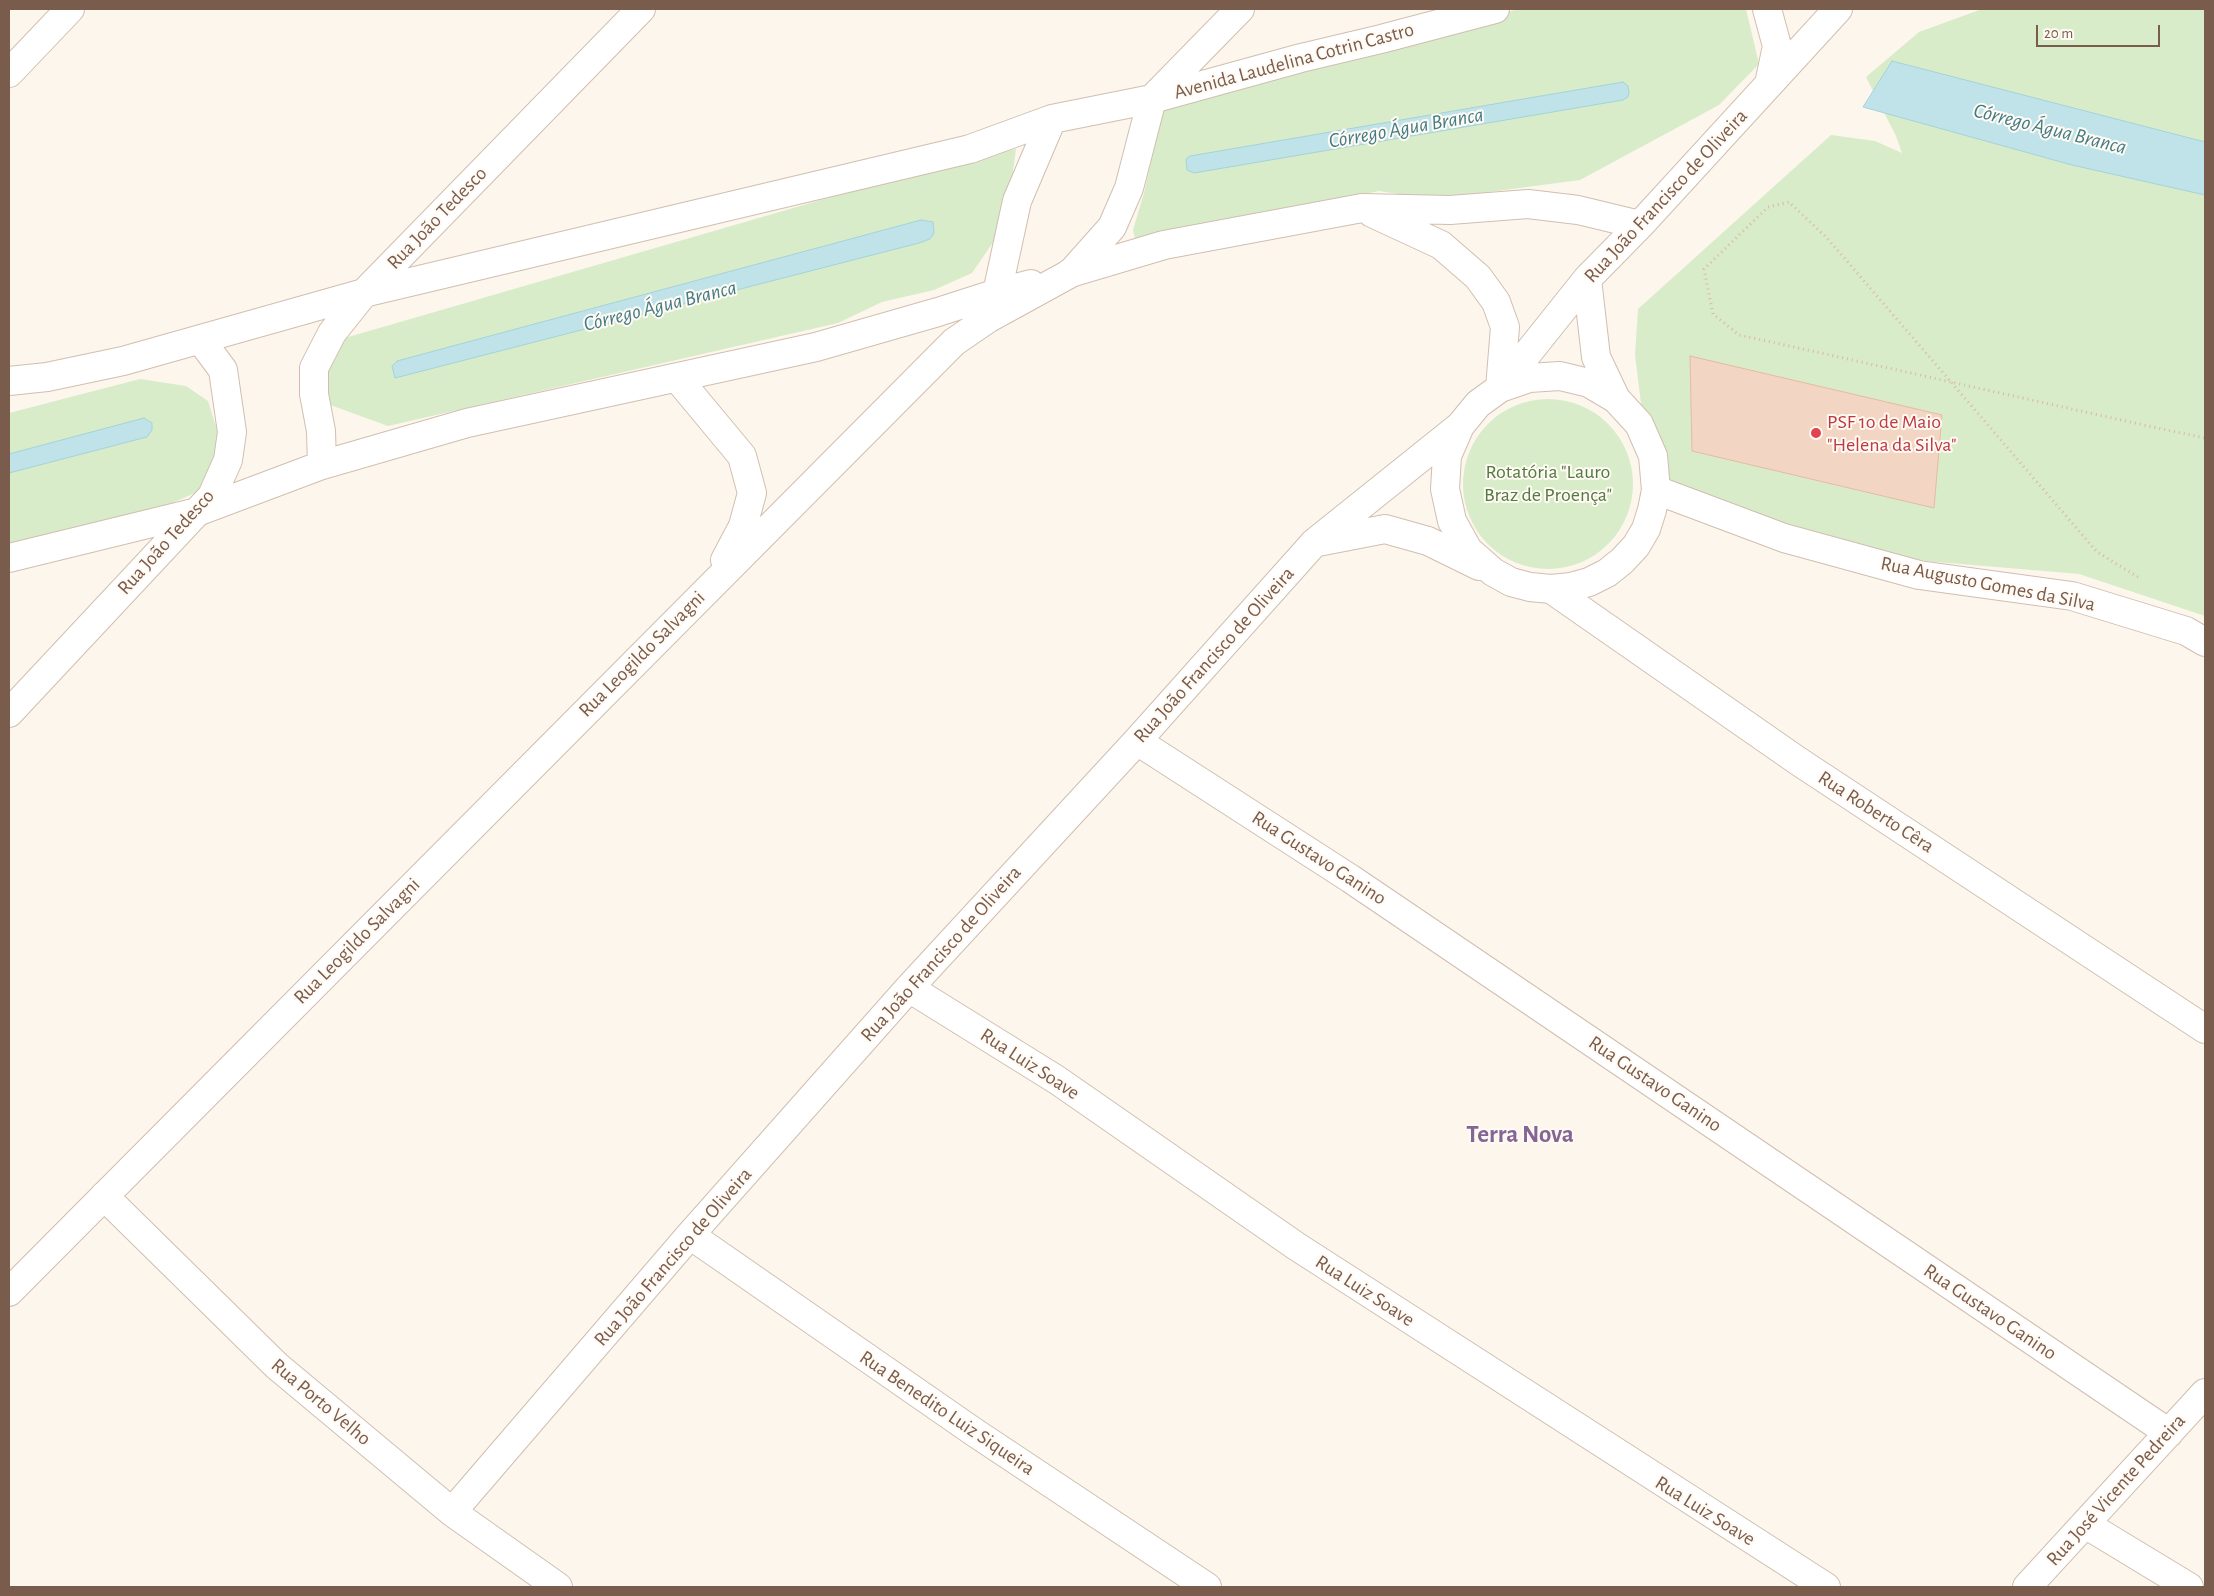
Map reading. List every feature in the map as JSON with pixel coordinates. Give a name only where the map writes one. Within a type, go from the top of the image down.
[{"type":"street","points":[[9,73],[70,9]]},
{"type":"street","name":"Rua João Tedesco","points":[[322,465],[321,431],[314,394],[314,368],[332,333],[364,293],[641,9]]},
{"type":"street","points":[[1152,98],[1240,9]]},
{"type":"street","points":[[1767,9],[1777,46],[1769,86]]},
{"type":"street","name":"Rua João Francisco de Oliveira","points":[[1500,388],[1586,279],[1640,225],[1838,9]]},
{"type":"street","name":"Avenida Laudelina Cotrin Castro","points":[[9,381],[47,378],[122,361],[364,293],[970,149],[1052,119],[1152,98],[1473,11]]},
{"type":"street","name":"Rua Leogildo Salvagni","points":[[9,1292],[712,583],[954,342],[989,318],[1071,273],[1112,227],[1129,188],[1152,98]]},
{"type":"street","points":[[997,293],[1017,201],[1052,119]]},
{"type":"street","points":[[9,558],[197,512],[322,465],[467,423],[678,379],[816,347],[1164,245],[1362,208],[1450,210],[1528,204],[1578,210],[1640,225]]},
{"type":"street","points":[[1362,208],[1441,245],[1478,277],[1496,302],[1505,327],[1500,388]]},
{"type":"street","points":[[1586,279],[1596,357],[1616,399]]},
{"type":"street","name":"Rua João Tedesco","points":[[9,713],[212,496],[228,460],[232,432],[222,370],[200,338]]},
{"type":"street","points":[[1314,543],[1384,529],[1428,541],[1493,572],[1520,584],[1551,589],[1571,587],[1589,582],[1607,573],[1636,546],[1646,529],[1656,490],[1653,456],[1639,424],[1616,399],[1589,383],[1560,376],[1529,378],[1500,388],[1478,404],[1460,426],[1447,456],[1446,497],[1452,522],[1468,550],[1493,572]]},
{"type":"street","points":[[678,379],[742,456],[752,493],[743,526],[712,583]]},
{"type":"street","name":"Rua João Francisco de Oliveira","points":[[452,1512],[690,1235],[909,988],[1137,741],[1314,543],[1460,426]]},
{"type":"street","name":"Rua Augusto Gomes da Silva","points":[[1656,490],[1784,538],[1919,575],[2072,596],[2186,631],[2205,642]]},
{"type":"street","name":"Rua Roberto Cêra","points":[[1551,589],[1798,761],[2205,1029]]},
{"type":"street","name":"Rua Gustavo Ganino","points":[[1137,741],[1360,884],[2169,1433]]},
{"type":"street","name":"Rua Luiz Soave","points":[[909,988],[1057,1080],[1296,1246],[1826,1587]]},
{"type":"street","name":"Rua Porto Velho","points":[[104,1196],[277,1366],[452,1512],[558,1587]]},
{"type":"street","name":"Rua Benedito Luiz Siqueira","points":[[690,1235],[974,1432],[1207,1587]]},
{"type":"street","name":"Rua José Vicente Pedreira","points":[[2028,1587],[2205,1393]]},
{"type":"street","points":[[2085,1524],[2189,1587]]},
{"type":"path","points":[[2139,577],[2097,552],[1951,382],[1827,238],[1788,202],[1768,207],[1704,269],[1713,314],[1739,335],[1951,382],[2205,438]]},
{"type":"green space","points":[[1519,9],[1746,9],[1759,64],[1719,105],[1580,180],[1481,193],[1424,198],[1379,191],[1287,210],[1139,257],[1133,230],[1144,193],[1165,99]]},
{"type":"green space","points":[[1982,9],[2205,9],[2205,616],[2079,574],[1925,561],[1781,533],[1650,476],[1635,355],[1638,309],[1831,135],[1875,141],[1902,153],[1896,136],[1866,77],[1919,32]]},
{"type":"green space","points":[[1016,149],[1008,208],[994,241],[972,273],[934,290],[882,302],[838,323],[388,426],[322,402],[331,342],[976,155]]},
{"type":"green space","points":[[140,379],[186,386],[208,401],[217,430],[223,462],[208,487],[152,512],[9,543],[9,413]]},
{"type":"green space","name":"Rotatória \"Lauro Braz de Proença\"","points":[[1556,399],[1581,405],[1602,418],[1614,430],[1630,459],[1633,484],[1632,501],[1627,517],[1614,538],[1602,550],[1573,566],[1540,569],[1515,563],[1494,550],[1482,538],[1466,509],[1463,476],[1469,451],[1482,430],[1494,418],[1523,402]]},
{"type":"water","name":"Córrego Água Branca","points":[[1892,61],[2205,142],[2205,195],[2072,165],[1863,107]]},
{"type":"water","name":"Córrego Água Branca","points":[[1623,82],[1628,86],[1629,92],[1628,97],[1623,100],[1194,173],[1187,170],[1186,159],[1190,156]]},
{"type":"water","name":"Córrego Água Branca","points":[[921,220],[933,222],[934,233],[930,239],[919,243],[395,378],[392,366],[397,361]]},
{"type":"water","points":[[144,418],[152,423],[152,430],[147,437],[9,473],[9,454]]},
{"type":"building","name":"PSF 1o de Maio \"Helena da Silva\"","points":[[1690,356],[1942,415],[1934,508],[1692,451]]},
{"type":"place","name":"PSF 1o de Maio \"Helena da Silva\"","points":[[1816,433]]},
{"type":"district","name":"Terra Nova","points":[[1520,1134]]}]
